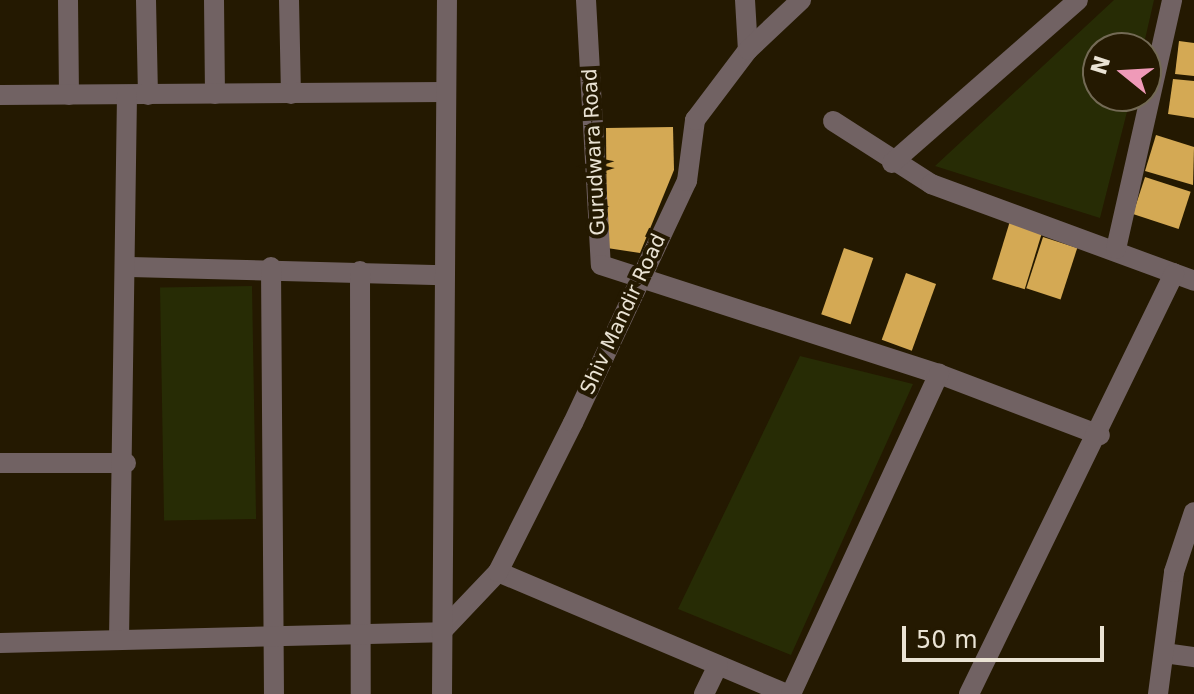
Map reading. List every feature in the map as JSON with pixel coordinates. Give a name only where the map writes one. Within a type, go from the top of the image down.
[{"type":"street","points":[[68,0],[69,95]]},
{"type":"street","points":[[146,0],[148,95]]},
{"type":"street","points":[[214,0],[215,94]]},
{"type":"street","points":[[289,0],[291,94]]},
{"type":"street","points":[[442,694],[447,0]]},
{"type":"street","name":"Gurudwara Road","points":[[586,0],[601,265],[637,277]]},
{"type":"street","points":[[745,0],[748,50]]},
{"type":"street","name":"Shiv Mandir Road","points":[[441,632],[498,572],[637,277],[687,181],[695,120],[748,50],[801,0]]},
{"type":"street","points":[[892,163],[1078,0]]},
{"type":"street","points":[[1116,249],[1172,0]]},
{"type":"street","points":[[0,79],[0,95],[445,92]]},
{"type":"street","points":[[119,640],[130,267],[127,96]]},
{"type":"street","points":[[833,121],[892,163],[1194,281]]},
{"type":"street","points":[[130,267],[271,267],[443,275]]},
{"type":"street","points":[[271,267],[274,694]]},
{"type":"street","points":[[360,271],[361,694]]},
{"type":"street","points":[[969,694],[1100,435],[1174,273]]},
{"type":"street","points":[[637,277],[939,374],[1100,435]]},
{"type":"street","points":[[498,572],[789,694],[939,374]]},
{"type":"street","points":[[0,463],[126,463]]},
{"type":"street","points":[[1158,694],[1174,572],[1194,512]]},
{"type":"street","points":[[0,643],[441,632]]},
{"type":"street","points":[[1164,653],[1194,657]]},
{"type":"street","points":[[704,694],[718,665]]},
{"type":"green space","points":[[1114,0],[1154,0],[1147,32],[1082,32],[1082,112],[1127,112],[1100,218],[935,166]]},
{"type":"green space","points":[[252,286],[256,519],[164,521],[160,288]]},
{"type":"green space","points":[[800,356],[913,384],[791,655],[678,609]]},
{"type":"building","points":[[1179,41],[1194,43],[1194,76],[1175,74]]},
{"type":"building","points":[[1173,79],[1194,81],[1194,118],[1168,114]]},
{"type":"building","points":[[673,127],[674,170],[640,253],[607,248],[606,128]]},
{"type":"building","points":[[1156,135],[1194,147],[1193,185],[1145,171]]},
{"type":"building","points":[[1145,177],[1191,192],[1179,229],[1133,214]]},
{"type":"building","points":[[1010,221],[1043,231],[1025,289],[992,279]]},
{"type":"building","points":[[1043,237],[1077,248],[1061,299],[1026,288]]},
{"type":"building","points":[[844,248],[873,258],[851,324],[821,314]]},
{"type":"building","points":[[906,273],[936,284],[912,351],[882,340]]}]
